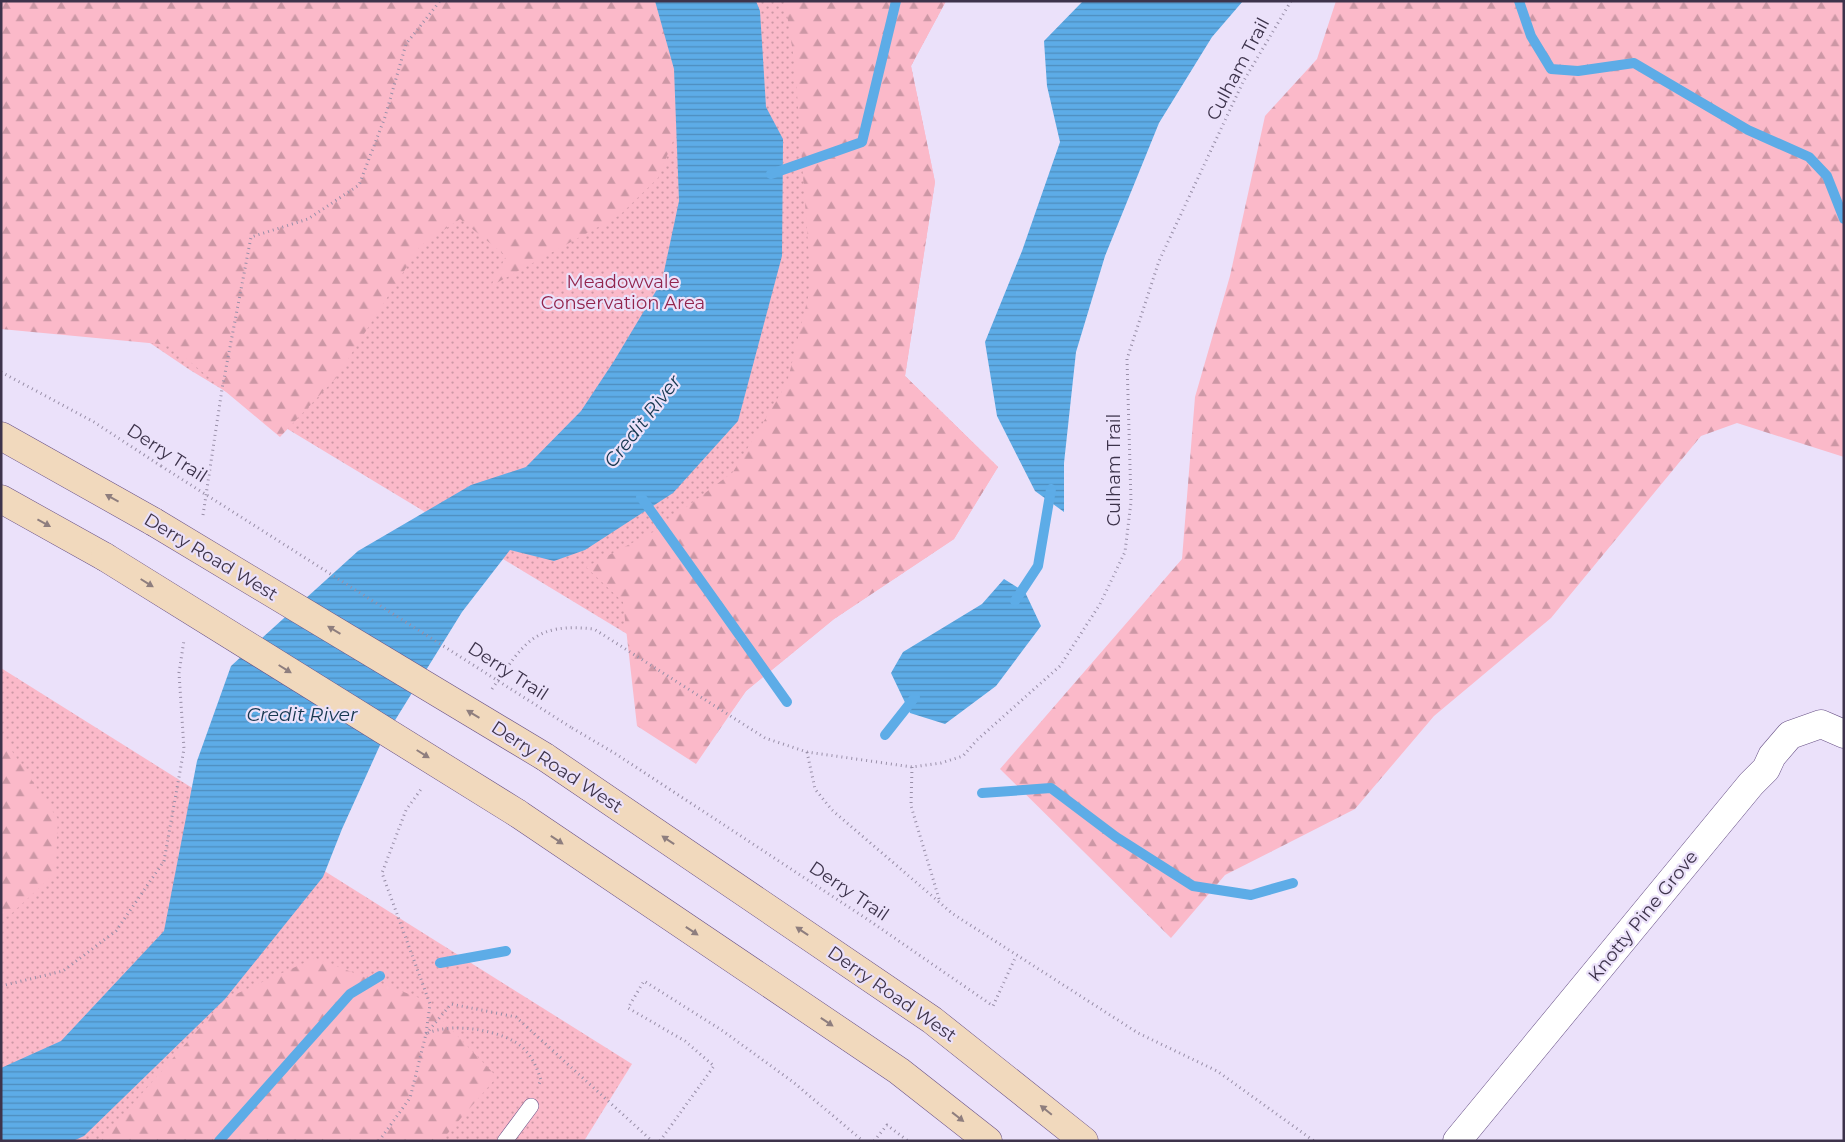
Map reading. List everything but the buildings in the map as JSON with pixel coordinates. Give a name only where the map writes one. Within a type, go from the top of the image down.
[{"type":"main road","name":"Derry Road West","points":[[1,436],[154,522],[545,757],[932,1020],[1084,1141]]},
{"type":"main road","points":[[1,499],[105,557],[517,813],[899,1071],[988,1141]]},
{"type":"street","name":"Knotty Pine Grove","points":[[1457,1141],[1751,784],[1766,769],[1772,756],[1790,735],[1822,724],[1844,734]]},
{"type":"lane","points":[[504,1141],[531,1106]]},
{"type":"path","points":[[203,516],[222,389],[251,237],[308,219],[359,185],[385,117],[406,44],[440,1]]},
{"type":"path","name":"Culham Trail","points":[[940,903],[832,810],[816,789],[806,752],[912,766],[941,763],[963,756],[1060,666],[1100,604],[1125,552],[1131,502],[1127,358],[1160,261],[1243,82],[1291,1]]},
{"type":"path","name":"Derry Trail","points":[[1,372],[94,422],[572,728],[633,764],[867,919],[993,1006],[1016,956]]},
{"type":"path","points":[[1,986],[63,971],[116,931],[164,860],[184,749],[178,672],[185,633]]},
{"type":"path","points":[[912,766],[911,806],[940,903],[1016,956],[1138,1032],[1216,1072],[1314,1141]]},
{"type":"path","points":[[660,1141],[714,1066],[685,1041],[628,1008],[644,981],[724,1031],[793,1082],[863,1141]]},
{"type":"path","points":[[379,1141],[410,1098],[426,1034],[451,1004],[516,1016],[652,1141]]},
{"type":"path","points":[[426,1034],[439,1028],[475,1029],[510,1038],[524,1049],[535,1063],[541,1080],[531,1106]]},
{"type":"path","points":[[874,1141],[887,1125],[908,1141]]},
{"type":"green space","name":"Meadowvale Conservation Area","points":[[1,1],[946,1],[911,66],[935,182],[905,376],[998,467],[954,539],[834,619],[746,691],[734,708],[683,679],[627,634],[190,370],[113,318]]},
{"type":"green space","points":[[1,1],[692,1],[684,114],[658,178],[620,215],[491,286],[506,256],[460,219],[420,246],[336,378],[280,437],[170,345],[1,329]]},
{"type":"green space","points":[[785,1],[946,1],[911,66],[935,182],[905,376],[998,467],[954,539],[834,619],[746,691],[696,764],[637,726],[623,602],[586,567],[653,532],[733,472],[787,383],[811,285],[795,66]]},
{"type":"green space","points":[[1336,1],[1844,1],[1844,457],[1737,423],[1701,436],[1551,618],[1434,716],[1355,809],[1225,875],[1171,938],[1000,769],[1182,559],[1195,397],[1230,276],[1265,116],[1317,59]]},
{"type":"green space","points":[[1,668],[632,1064],[584,1141],[1,1141]]},
{"type":"green space","points":[[1,735],[58,819],[55,873],[9,916],[1,917]]},
{"type":"green space","points":[[315,958],[422,999],[497,1077],[441,1141],[100,1141],[225,999]]},
{"type":"water","name":"Credit River","points":[[655,1],[756,1],[760,11],[766,107],[783,139],[782,256],[738,421],[673,493],[585,550],[554,561],[510,550],[462,612],[381,743],[342,829],[323,877],[225,999],[84,1136],[73,1141],[1,1141],[1,1068],[61,1041],[164,931],[197,761],[231,666],[358,551],[471,485],[526,467],[581,411],[614,361],[662,281],[679,201],[674,69]]},
{"type":"water","points":[[1083,1],[1243,1],[1212,37],[1159,123],[1105,256],[1076,352],[1064,463],[1064,512],[1035,491],[997,416],[985,342],[1022,251],[1060,142],[1047,86],[1044,41]]},
{"type":"water","points":[[1004,579],[1025,592],[1041,626],[996,686],[945,724],[910,713],[891,673],[903,652],[982,604]]},
{"type":"waterway","points":[[771,174],[862,142],[896,1]]},
{"type":"waterway","points":[[1519,1],[1531,36],[1551,69],[1578,71],[1634,63],[1748,130],[1809,157],[1827,176],[1844,219]]},
{"type":"waterway","points":[[1015,601],[1038,566],[1051,489]]},
{"type":"waterway","points":[[641,497],[787,702]]},
{"type":"waterway","points":[[885,735],[915,697]]},
{"type":"waterway","points":[[982,793],[1051,788],[1116,837],[1193,886],[1251,895],[1293,883]]},
{"type":"waterway","points":[[440,963],[506,951]]},
{"type":"waterway","points":[[219,1141],[350,994],[380,976]]}]
